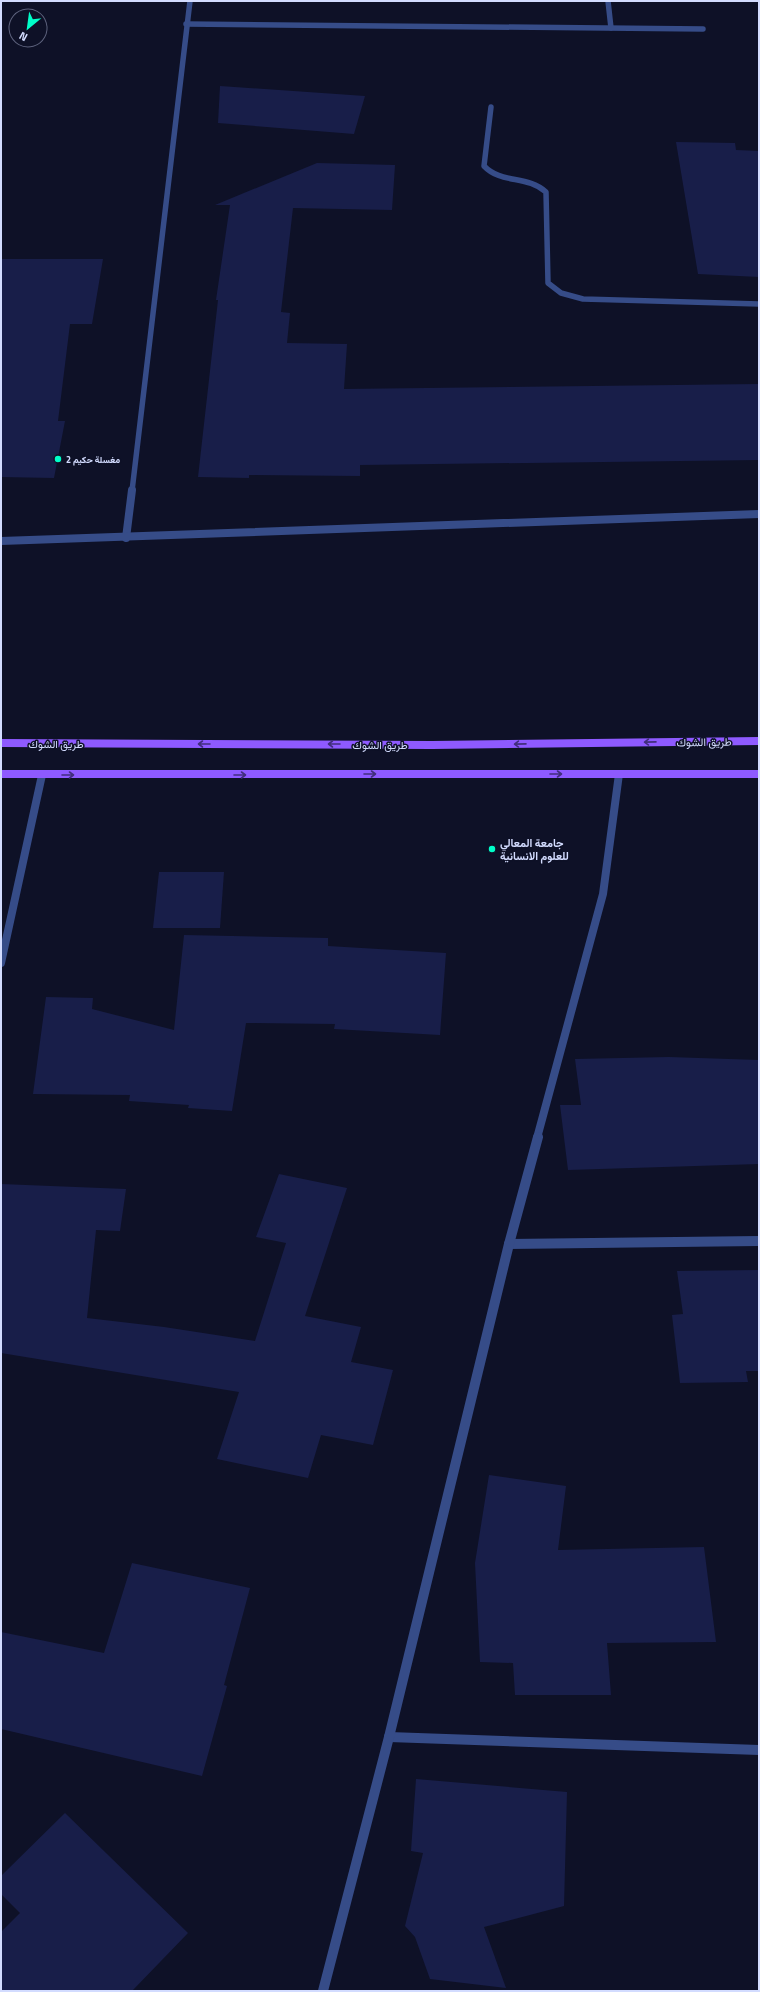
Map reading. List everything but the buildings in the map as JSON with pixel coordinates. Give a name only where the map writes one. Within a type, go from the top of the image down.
[{"type":"main road","name":"طريق الشوك","points":[[1,743],[432,745],[759,741]]},
{"type":"main road","points":[[1,774],[759,774]]},
{"type":"street","points":[[126,538],[186,24],[190,1]]},
{"type":"street","points":[[608,1],[611,28]]},
{"type":"street","points":[[186,24],[703,29]]},
{"type":"street","points":[[491,107],[484,166],[493,174],[534,182],[546,192],[548,282],[561,293],[583,299],[609,301],[759,304]]},
{"type":"street","points":[[1,541],[126,538],[759,514]]},
{"type":"street","points":[[323,1991],[389,1737],[509,1244],[603,894],[619,774]]},
{"type":"street","points":[[1,963],[42,775]]},
{"type":"street","points":[[509,1244],[759,1241]]},
{"type":"street","points":[[389,1737],[759,1750]]},
{"type":"place","name":"مغسلة حكيم 2","points":[[58,459]]},
{"type":"place","name":"جامعة المعالي للعلوم الانسانية","points":[[492,849]]}]
